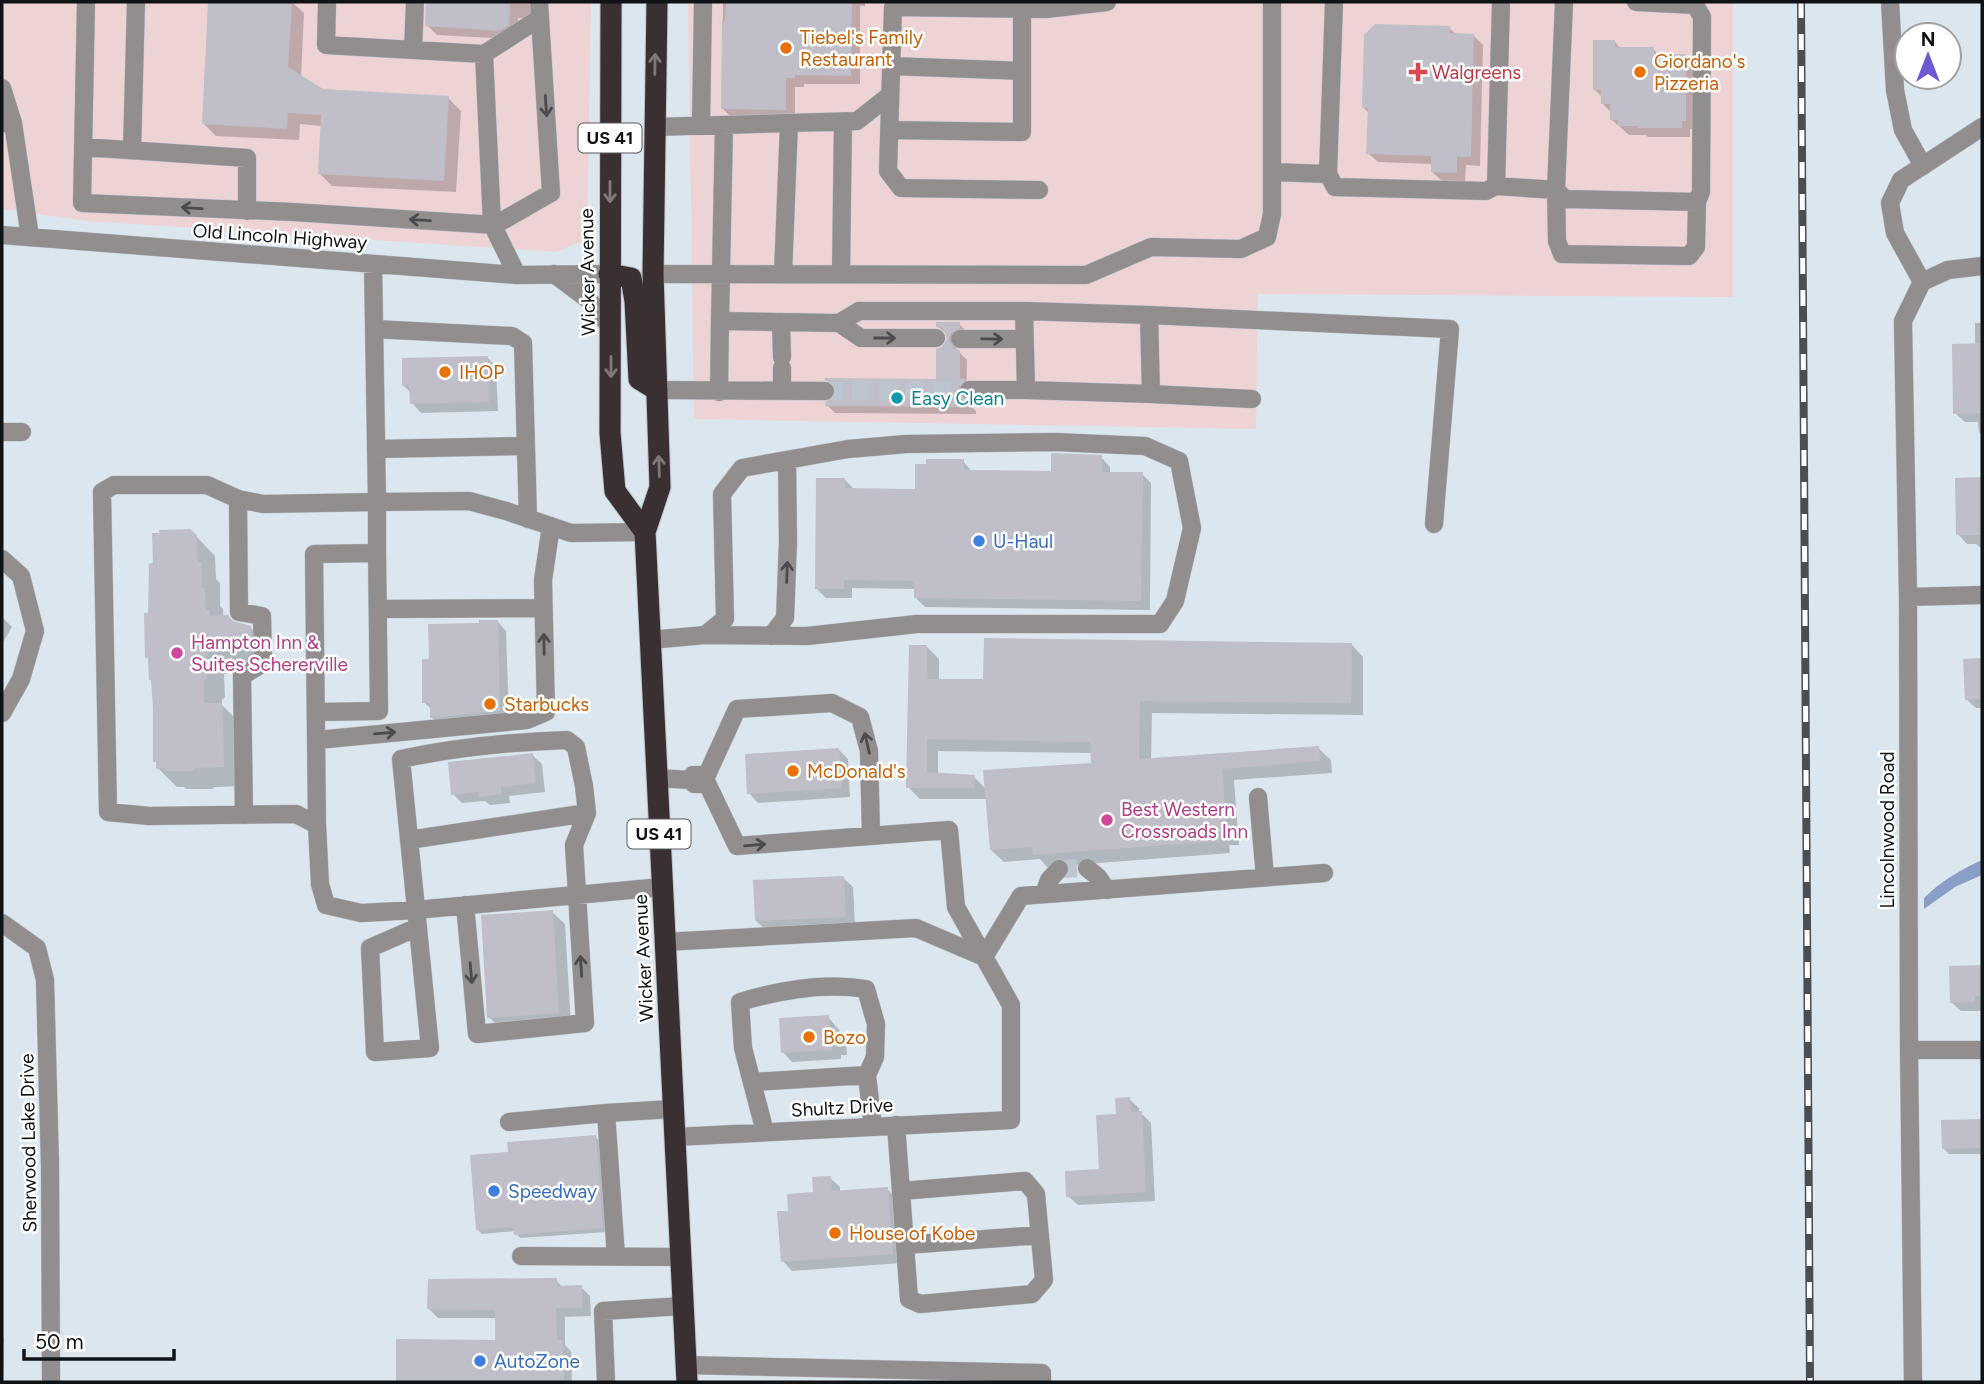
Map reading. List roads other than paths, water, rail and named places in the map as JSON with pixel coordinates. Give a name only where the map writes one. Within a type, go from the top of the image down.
[{"type":"highway","name":"Wicker Avenue","points":[[611,2],[610,433],[615,491],[645,532]]},
{"type":"highway","name":"Wicker Avenue","points":[[657,2],[653,274],[660,487],[645,532],[686,1374]]},
{"type":"highway","points":[[609,274],[631,278],[635,301],[639,379],[657,390]]},
{"type":"street","points":[[86,2],[82,203],[492,225],[551,193],[539,10]]},
{"type":"street","points":[[132,150],[136,2]]},
{"type":"street","points":[[327,2],[326,45],[484,54],[539,10]]},
{"type":"street","points":[[413,50],[415,2]]},
{"type":"street","points":[[701,124],[703,2]]},
{"type":"street","points":[[1039,190],[901,188],[888,171],[893,4],[1046,9],[1107,2]]},
{"type":"street","points":[[653,274],[1086,275],[1151,247],[1241,249],[1266,237],[1272,215],[1272,2]]},
{"type":"street","points":[[1334,2],[1328,174],[1335,187],[1486,191],[1496,186],[1556,190],[1565,199],[1697,202]]},
{"type":"street","points":[[1496,186],[1501,2]]},
{"type":"street","points":[[1564,2],[1556,190],[1557,242],[1562,254],[1689,256],[1696,247],[1697,202],[1701,191],[1702,17],[1695,5],[1636,2]]},
{"type":"street","points":[[1891,2],[1897,104],[1903,130],[1923,166]]},
{"type":"street","points":[[890,130],[1022,132],[1022,9]]},
{"type":"street","points":[[484,54],[492,225],[517,275]]},
{"type":"street","points":[[891,66],[1022,71]]},
{"type":"street","points":[[2,88],[30,237]]},
{"type":"street","points":[[654,127],[858,121],[890,95]]},
{"type":"street","points":[[841,274],[844,122]]},
{"type":"street","points":[[783,274],[789,123]]},
{"type":"street","points":[[719,392],[724,125]]},
{"type":"street","points":[[1982,127],[1901,180],[1890,203],[1895,233],[1922,282],[1948,270],[1982,266]]},
{"type":"street","points":[[83,147],[247,158],[247,211]]},
{"type":"street","points":[[1272,172],[1328,174]]},
{"type":"street","name":"Old Lincoln Highway","points":[[2,235],[517,275],[609,274]]},
{"type":"street","points":[[317,712],[379,711],[373,264]]},
{"type":"street","points":[[554,274],[589,300],[611,328]]},
{"type":"street","name":"Lincolnwood Road","points":[[1913,1382],[1908,597],[1903,321],[1922,282]]},
{"type":"street","points":[[720,321],[839,323],[859,311],[1024,311],[1450,329],[1434,524]]},
{"type":"street","points":[[1024,311],[1026,390]]},
{"type":"street","points":[[1149,315],[1151,394]]},
{"type":"street","points":[[781,322],[782,391]]},
{"type":"street","points":[[839,323],[862,338],[936,338]]},
{"type":"street","points":[[374,329],[512,336],[523,343],[528,519]]},
{"type":"street","points":[[960,339],[1024,339]]},
{"type":"street","points":[[657,390],[825,391]]},
{"type":"street","points":[[969,390],[1252,399]]},
{"type":"street","points":[[2,432],[22,432]]},
{"type":"street","points":[[650,640],[705,635],[807,636],[917,624],[1160,624],[1175,601],[1192,528],[1179,461],[1145,446],[1055,442],[906,444],[848,449],[742,468],[722,494],[725,619],[705,635]]},
{"type":"street","points":[[377,449],[525,446]]},
{"type":"street","points":[[771,636],[785,618],[787,460]]},
{"type":"street","points":[[317,825],[296,814],[149,816],[108,812],[102,492],[114,485],[207,485],[238,499],[263,504],[469,502],[570,533],[645,532]]},
{"type":"street","points":[[238,499],[239,612],[262,616],[263,663],[242,676],[244,815]]},
{"type":"street","points":[[317,740],[527,720],[545,712],[543,580],[551,526]]},
{"type":"street","points":[[377,553],[314,554],[320,884],[326,905],[361,913],[417,919]]},
{"type":"street","points":[[2,559],[21,576],[35,631],[21,679],[2,713]]},
{"type":"street","points":[[1908,597],[1982,595]]},
{"type":"street","points":[[378,609],[543,608]]},
{"type":"street","points":[[697,779],[737,709],[832,703],[860,717],[869,751],[871,835]]},
{"type":"street","points":[[465,905],[477,1034],[585,1024],[577,895],[574,845],[587,813],[576,747],[567,740],[494,744],[401,759],[409,840],[417,919],[430,1048],[375,1052],[370,948],[417,919],[465,905],[577,895],[662,887]]},
{"type":"street","points":[[657,778],[697,779]]},
{"type":"street","points":[[697,779],[737,846],[949,830],[956,907],[984,957]]},
{"type":"street","points":[[1258,797],[1265,877]]},
{"type":"street","points":[[409,840],[587,813]]},
{"type":"street","points":[[1087,868],[1107,890]]},
{"type":"street","points":[[1044,894],[1049,880],[1059,869]]},
{"type":"street","points":[[984,957],[1021,896],[1324,873]]},
{"type":"street","name":"Sherwood Lake Drive","points":[[2,923],[37,948],[45,979],[50,1165],[51,1382]]},
{"type":"street","points":[[665,942],[916,928],[984,957]]},
{"type":"street","name":"Shultz Drive","points":[[675,1137],[1011,1120],[1011,1005],[984,957]]},
{"type":"street","points":[[765,1132],[743,1048],[740,1002],[775,992],[847,986],[866,989],[877,1024],[875,1057],[867,1075],[873,1127]]},
{"type":"street","points":[[1909,1050],[1982,1050]]},
{"type":"street","points":[[753,1082],[867,1075]]},
{"type":"street","points":[[509,1122],[673,1109]]},
{"type":"street","points":[[606,1113],[616,1256]]},
{"type":"street","points":[[895,1125],[909,1299],[920,1304],[1032,1294],[1044,1280],[1036,1194],[1026,1181],[901,1191]]},
{"type":"street","points":[[905,1245],[1040,1235]]},
{"type":"street","points":[[520,1255],[680,1257]]},
{"type":"street","points":[[606,1382],[603,1311],[682,1306]]},
{"type":"street","points":[[686,1374],[1042,1373],[1042,1382]]},
{"type":"water","points":[[1982,860],[1982,875],[1955,887],[1924,909],[1924,898],[1930,892],[1951,876]]},
{"type":"tunnel","points":[[825,391],[969,390]]},
{"type":"tunnel","points":[[1059,869],[1087,868]]},
{"type":"railway","points":[[1801,2],[1810,1382]]},
{"type":"place","name":"Tiebel's Family Restaurant","points":[[786,48]]},
{"type":"place","name":"Walgreens","points":[[1418,72]]},
{"type":"place","name":"Giordano's Pizzeria","points":[[1640,72]]},
{"type":"place","name":"IHOP","points":[[445,372]]},
{"type":"place","name":"Easy Clean","points":[[897,398]]},
{"type":"place","name":"U-Haul","points":[[979,541]]},
{"type":"place","name":"Hampton Inn & Suites Schererville","points":[[177,653]]},
{"type":"place","name":"Starbucks","points":[[490,704]]},
{"type":"place","name":"McDonald's","points":[[793,771]]},
{"type":"place","name":"Best Western Crossroads Inn","points":[[1107,820]]},
{"type":"place","name":"Bozo","points":[[809,1037]]},
{"type":"place","name":"Speedway","points":[[494,1191]]},
{"type":"place","name":"House of Kobe","points":[[835,1233]]},
{"type":"place","name":"AutoZone","points":[[480,1361]]}]
